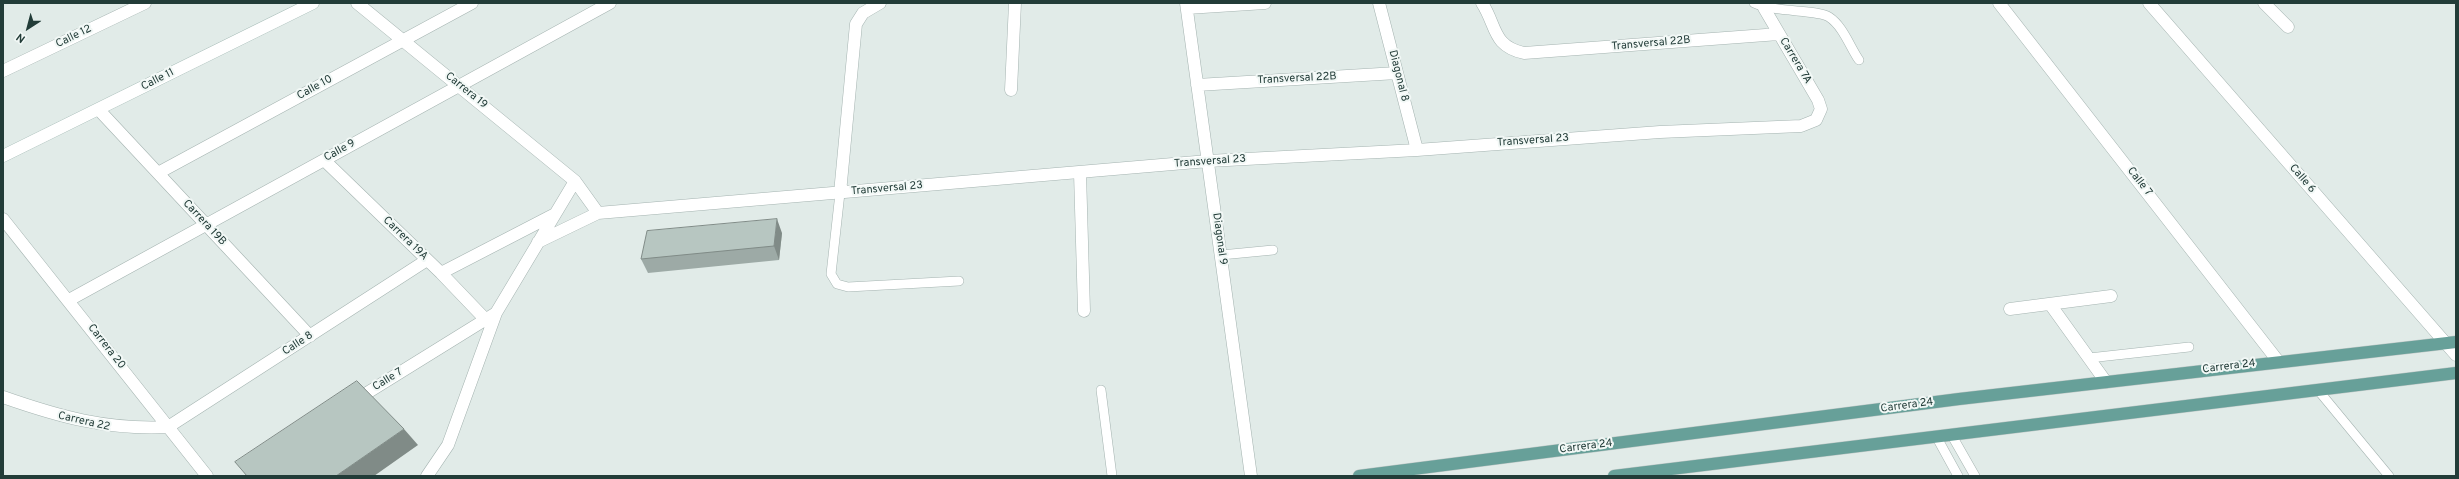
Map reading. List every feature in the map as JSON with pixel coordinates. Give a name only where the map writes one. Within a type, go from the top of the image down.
[{"type":"main road","name":"Carrera 24","points":[[1359,476],[2106,382],[2450,342]]},
{"type":"main road","points":[[1614,476],[2456,373]]},
{"type":"street","name":"Calle 12","points":[[3,71],[145,3]]},
{"type":"street","name":"Calle 11","points":[[3,156],[99,110],[313,3]]},
{"type":"street","name":"Carrera 19","points":[[357,3],[575,181]]},
{"type":"street","name":"Calle 10","points":[[158,173],[472,3]]},
{"type":"street","name":"Calle 9","points":[[69,300],[610,3]]},
{"type":"street","points":[[1011,90],[1015,3]]},
{"type":"street","points":[[1187,6],[1265,3]]},
{"type":"street","name":"Diagonal 8","points":[[1379,3],[1417,150]]},
{"type":"street","name":"Calle 7","points":[[2000,3],[2278,361]]},
{"type":"street","name":"Calle 6","points":[[2149,3],[2450,342],[2456,355]]},
{"type":"street","points":[[2264,3],[2288,27]]},
{"type":"street","points":[[840,193],[856,24],[863,13],[877,4]]},
{"type":"street","name":"Transversal 22B","points":[[1484,5],[1501,45],[1513,52],[1524,53],[1779,34]]},
{"type":"street","name":"Diagonal 9","points":[[1187,6],[1251,476]]},
{"type":"street","name":"Carrera 7A","points":[[1764,8],[1818,100],[1821,109],[1820,115]]},
{"type":"street","name":"Transversal 22B","points":[[1197,85],[1397,73]]},
{"type":"street","name":"Carrera 19B","points":[[99,110],[310,336]]},
{"type":"street","name":"Transversal 23","points":[[538,242],[598,213],[1208,161],[1417,150],[1660,132],[1801,126],[1816,120],[1820,115]]},
{"type":"street","name":"Carrera 19A","points":[[324,160],[427,260],[491,317]]},
{"type":"street","points":[[1080,173],[1084,311]]},
{"type":"street","points":[[427,476],[448,445],[491,317],[575,181],[598,213]]},
{"type":"street","points":[[441,273],[555,214]]},
{"type":"street","name":"Carrera 20","points":[[3,219],[69,300],[207,476]]},
{"type":"street","name":"Calle 8","points":[[168,428],[427,260]]},
{"type":"street","points":[[2010,309],[2111,296]]},
{"type":"street","points":[[2050,304],[2106,382]]},
{"type":"street","name":"Calle 7","points":[[342,410],[491,317]]},
{"type":"street","name":"Carrera 22","points":[[3,397],[68,420],[100,427],[140,430],[168,428]]},
{"type":"lane","points":[[1754,3],[1764,8],[1826,15],[1832,20],[1859,60]]},
{"type":"lane","points":[[840,193],[831,274],[832,280],[836,284],[848,288],[959,281]]},
{"type":"lane","points":[[1221,255],[1273,250]]},
{"type":"lane","points":[[2089,358],[2189,347]]},
{"type":"lane","points":[[1101,390],[1112,476]]},
{"type":"lane","points":[[2318,390],[2389,476]]},
{"type":"lane","points":[[1951,434],[1975,476]]},
{"type":"lane","points":[[1936,436],[1958,476]]},
{"type":"building","points":[[777,219],[774,246],[641,259],[647,231]]},
{"type":"building","points":[[357,381],[404,429],[336,476],[247,476],[235,462]]}]
